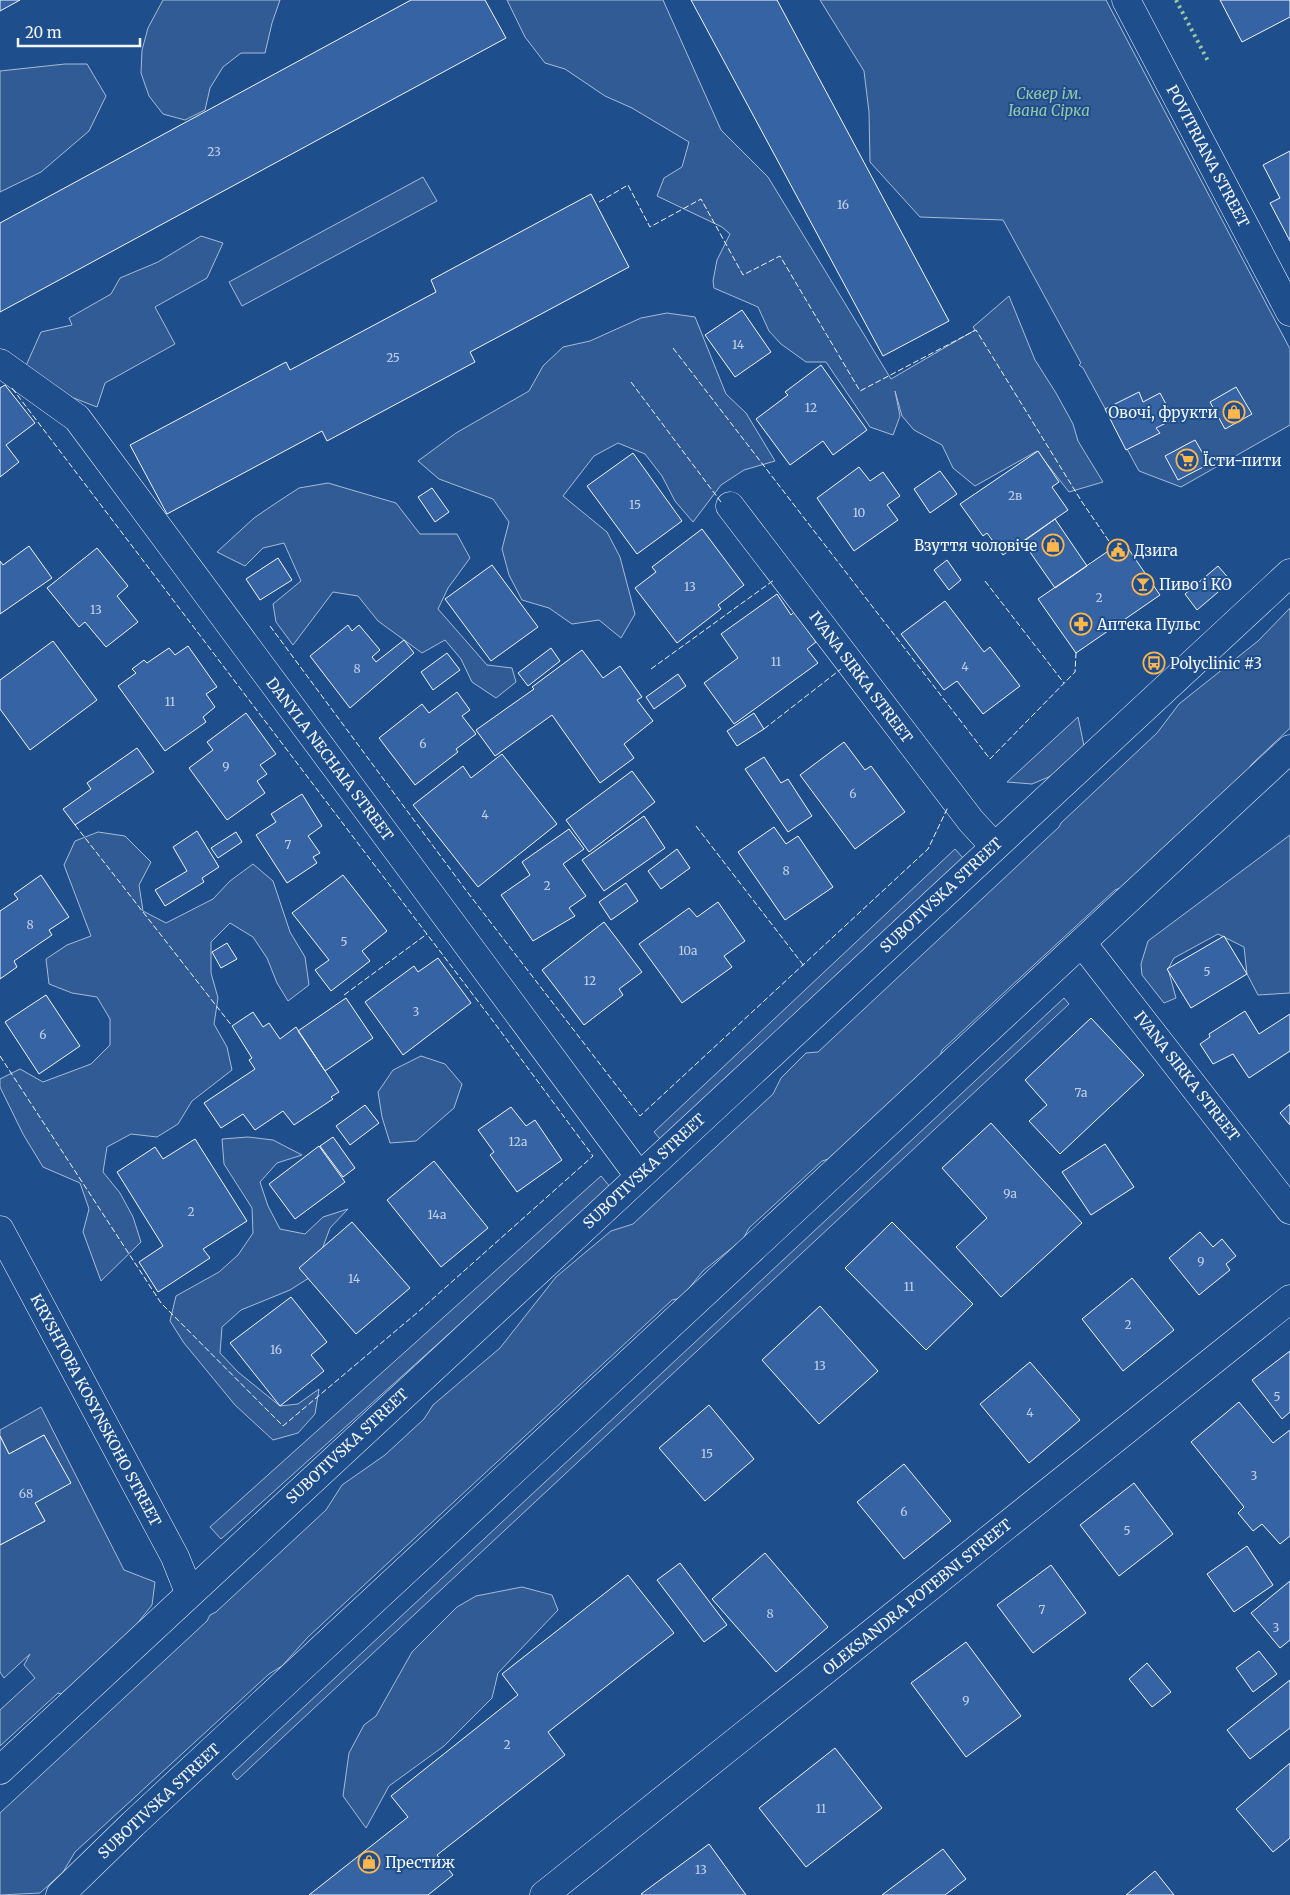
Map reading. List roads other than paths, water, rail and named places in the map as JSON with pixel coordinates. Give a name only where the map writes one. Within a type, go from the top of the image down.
[{"type":"street","name":"POVITRIANA STREET","points":[[1126,0],[1290,312]]},
{"type":"street","name":"DANYLA NECHAIA STREET","points":[[0,363],[77,418],[639,1176]]},
{"type":"street","name":"IVANA SIRKA STREET","points":[[730,506],[971,821],[994,846]]},
{"type":"street","name":"SUBOTIVSKA STREET","points":[[0,1770],[189,1592],[1290,573]]},
{"type":"street","name":"SUBOTIVSKA STREET","points":[[60,1895],[134,1824],[1290,749]]},
{"type":"street","name":"IVANA SIRKA STREET","points":[[1082,943],[1290,1210]]},
{"type":"street","name":"KRYSHTOFA KOSYNSKOHO STREET","points":[[0,1230],[175,1557],[189,1592]]},
{"type":"street","name":"OLEKSANDRA POTEBNI STREET","points":[[544,1895],[1290,1300]]},
{"type":"place","name":"Овочі, фрукти","points":[[1234,412]]},
{"type":"place","name":"Їсти-пити","points":[[1187,460]]},
{"type":"place","name":"Взуття чоловіче","points":[[1053,545]]},
{"type":"place","name":"Дзига","points":[[1118,550]]},
{"type":"place","name":"Пиво і КО","points":[[1143,584]]},
{"type":"place","name":"Аптека Пульс","points":[[1081,624]]},
{"type":"place","name":"Polyclinic #3","points":[[1154,663]]},
{"type":"place","name":"Престиж","points":[[369,1862]]},
{"type":"park label","name":"Сквер ім. Івана Сірка","points":[[1049,102]]}]
